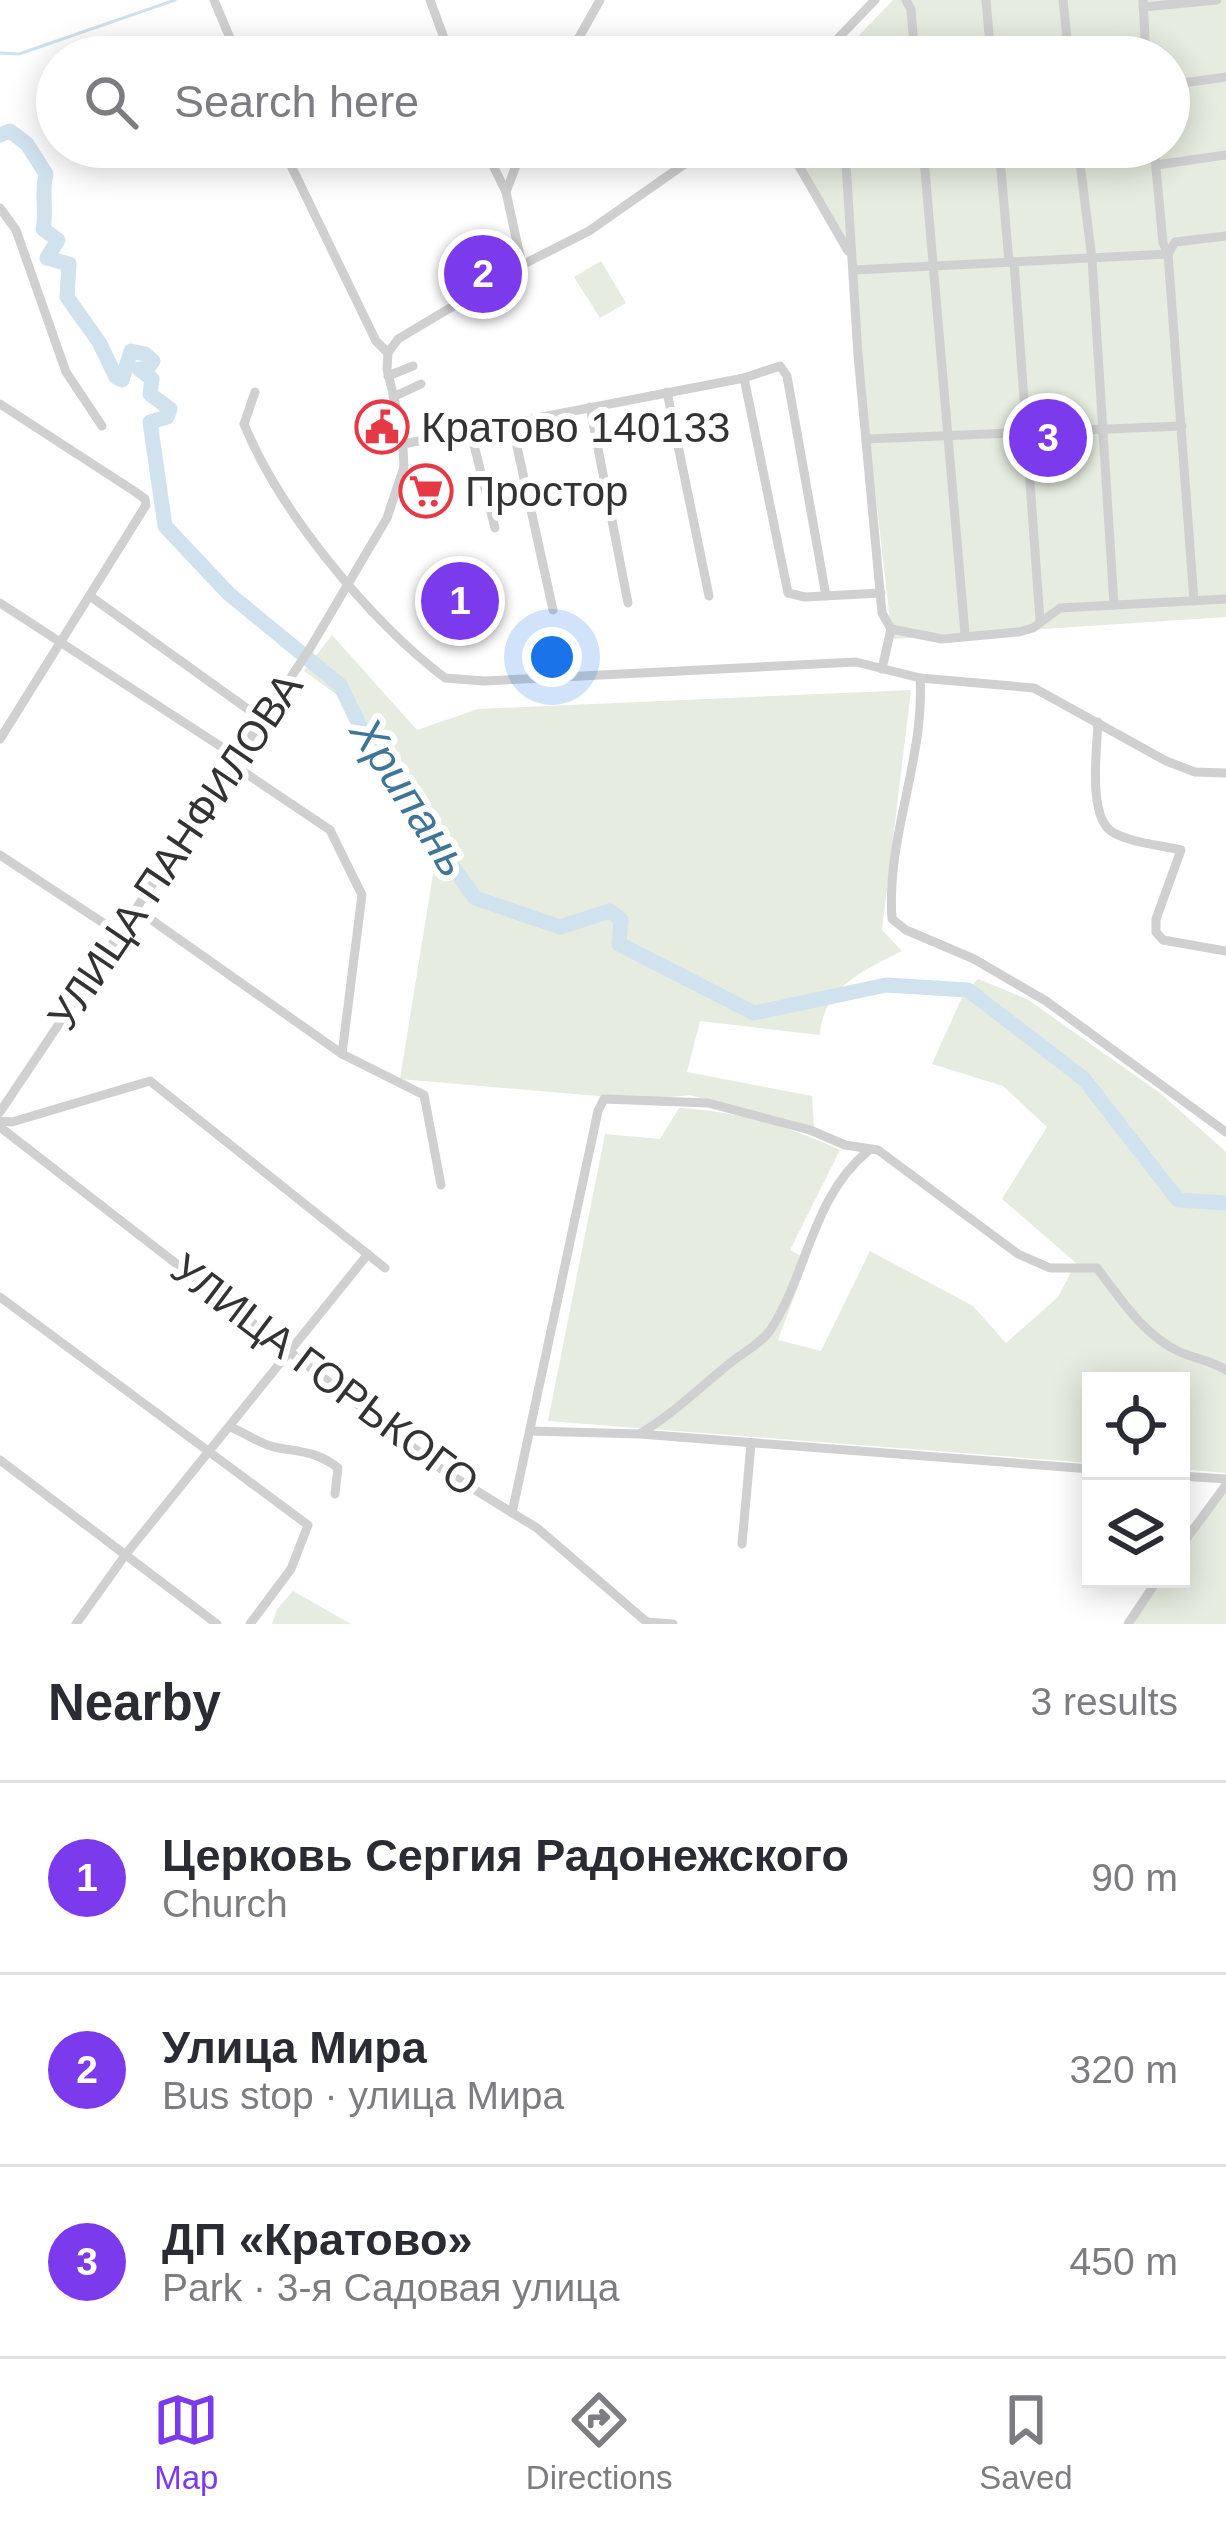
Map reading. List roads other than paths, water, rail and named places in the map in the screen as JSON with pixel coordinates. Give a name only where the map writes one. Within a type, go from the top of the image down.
[{"type":"street","points":[[214,0],[229,36]]},
{"type":"street","points":[[430,0],[443,36]]},
{"type":"street","points":[[579,36],[600,0]]},
{"type":"street","points":[[842,36],[875,0]]},
{"type":"street","points":[[906,0],[913,36]]},
{"type":"street","points":[[986,0],[989,36]]},
{"type":"street","points":[[1064,0],[1067,36]]},
{"type":"street","points":[[1145,36],[1143,4],[1217,0]]},
{"type":"street","points":[[1190,82],[1226,76]]},
{"type":"street","points":[[1190,160],[1226,154]]},
{"type":"street","points":[[293,168],[376,341],[388,353]]},
{"type":"street","points":[[494,168],[506,192],[522,265]]},
{"type":"street","points":[[506,192],[515,168]]},
{"type":"street","points":[[679,168],[589,231],[406,332],[388,353],[388,376],[403,444],[780,367],[787,376],[826,596]]},
{"type":"street","points":[[800,168],[853,265]]},
{"type":"street","points":[[846,168],[882,613],[891,629],[881,669]]},
{"type":"street","points":[[925,168],[965,634]]},
{"type":"street","points":[[1001,168],[1028,434],[1040,620]]},
{"type":"street","points":[[1081,168],[1092,259],[1114,605]]},
{"type":"street","points":[[1156,168],[1168,254],[1194,601]]},
{"type":"street","points":[[0,208],[16,230],[66,372],[102,426]]},
{"type":"street","points":[[1168,254],[1175,242],[1226,236]]},
{"type":"street","points":[[853,265],[933,266],[1168,254]]},
{"type":"street","points":[[388,376],[413,366]]},
{"type":"street","points":[[744,378],[786,589],[798,597],[881,593]]},
{"type":"street","points":[[393,397],[421,384]]},
{"type":"street","points":[[255,392],[244,424],[256,454],[298,520],[415,653],[455,682],[856,662],[920,678],[1034,688],[1166,761],[1195,772],[1226,773]]},
{"type":"street","points":[[667,392],[710,596]]},
{"type":"street","points":[[0,404],[145,499],[146,505],[0,739]]},
{"type":"street","points":[[590,407],[628,603]]},
{"type":"street","points":[[512,424],[553,610]]},
{"type":"street","points":[[867,440],[1182,426]]},
{"type":"street","points":[[470,429],[495,528]]},
{"type":"street","name":"УЛИЦА ПАНФИЛОВА","points":[[0,1120],[350,583],[402,479],[403,444]]},
{"type":"street","points":[[90,596],[263,720]]},
{"type":"street","points":[[891,629],[942,639],[1019,632],[1033,628],[1060,608],[1226,599]]},
{"type":"street","points":[[0,603],[330,830],[362,895],[342,1054]]},
{"type":"street","points":[[920,678],[916,752],[904,793],[892,919],[1046,1001],[1226,1132]]},
{"type":"street","points":[[1098,722],[1096,790],[1103,824],[1113,833],[1181,850],[1156,932],[1163,940],[1226,951]]},
{"type":"street","points":[[0,855],[119,934]]},
{"type":"street","points":[[136,909],[342,1054],[424,1095],[441,1185]]},
{"type":"street","points":[[0,1120],[13,1122],[150,1082],[385,1268]]},
{"type":"street","points":[[512,1513],[604,1100],[708,1103],[868,1151],[878,1150],[1018,1254],[1050,1268],[1096,1268],[1134,1316],[1163,1342],[1226,1370]]},
{"type":"street","name":"УЛИЦА ГОРЬКОГО","points":[[0,1120],[441,1469],[537,1528],[648,1623]]},
{"type":"street","points":[[640,1434],[672,1414],[769,1333],[803,1252],[847,1168],[868,1151]]},
{"type":"street","points":[[76,1624],[368,1254]]},
{"type":"street","points":[[0,1297],[308,1525],[291,1569],[250,1624]]},
{"type":"street","points":[[230,1427],[270,1447],[299,1448],[328,1460],[338,1468],[335,1493]]},
{"type":"street","points":[[530,1431],[640,1434],[1082,1468]]},
{"type":"street","points":[[742,1544],[751,1444]]},
{"type":"street","points":[[0,1460],[218,1624]]},
{"type":"street","points":[[1190,1477],[1226,1482],[1190,1533]]},
{"type":"street","points":[[1128,1624],[1152,1588]]},
{"type":"street","points":[[648,1623],[673,1624]]},
{"type":"waterway","points":[[71,36],[175,0]]},
{"type":"waterway","points":[[0,53],[36,48]]},
{"type":"waterway","name":"Хрипань","points":[[0,135],[10,131],[36,158]]},
{"type":"waterway","name":"Хрипань","points":[[42,168],[46,174],[43,229],[58,240],[47,258],[69,264],[67,297],[99,342],[116,377],[122,380],[131,351],[153,361],[147,369],[139,369],[152,379],[150,394],[170,409],[167,417],[150,422],[165,526],[228,593],[340,685],[375,757],[475,898],[560,927],[610,911],[621,920],[619,944],[754,1013],[886,985],[968,990],[1084,1079],[1178,1200],[1226,1203]]},
{"type":"place","name":"Улица Мира","points":[[483,274]]},
{"type":"place","name":"Кратово 140133","points":[[382,427]]},
{"type":"place","name":"ДП «Кратово»","points":[[1048,438]]},
{"type":"place","name":"Простор","points":[[426,491]]},
{"type":"place","name":"Церковь Сергия Радонежского","points":[[460,601]]}]
